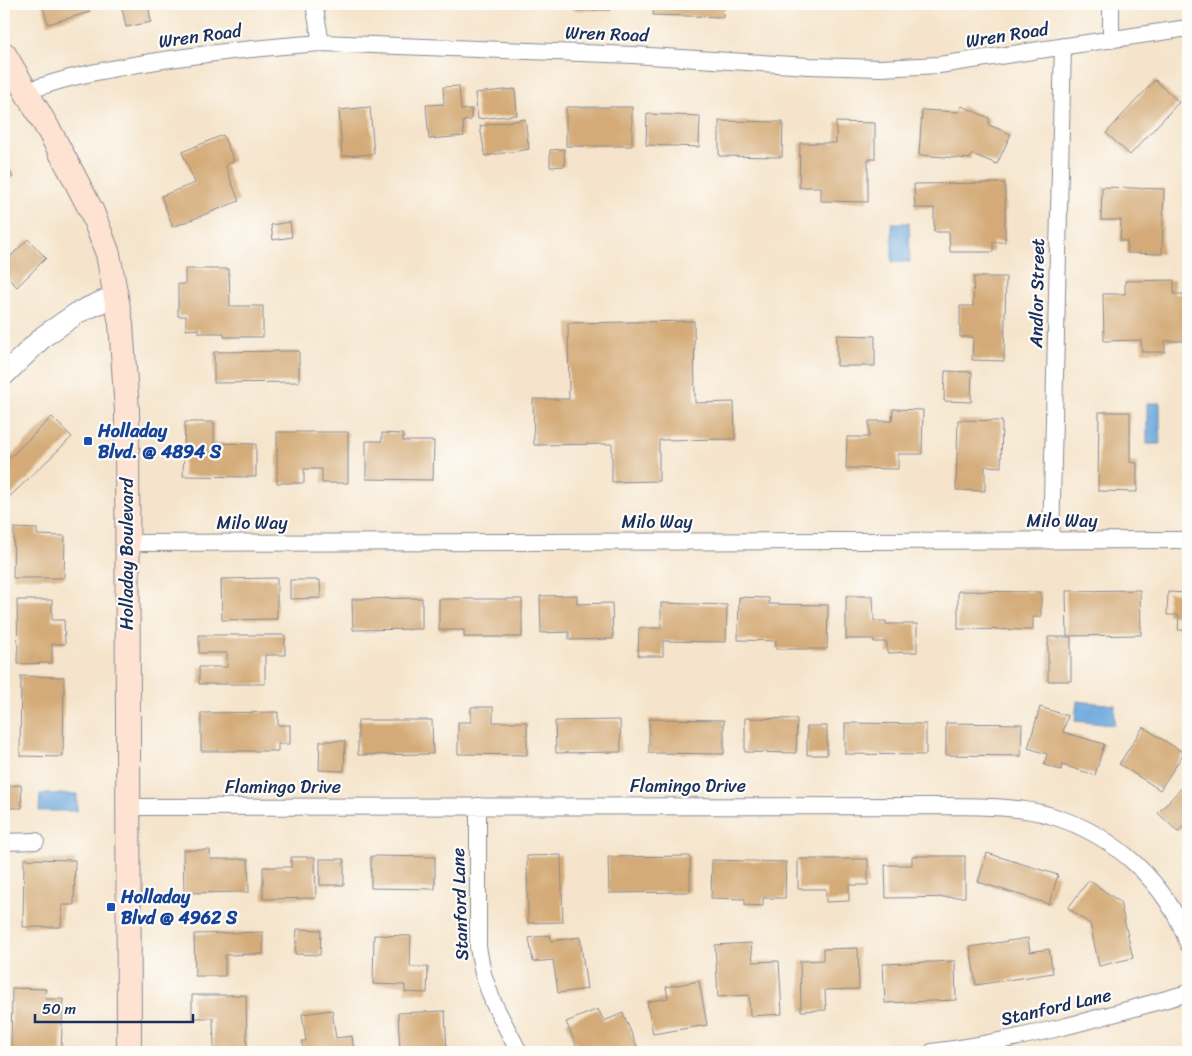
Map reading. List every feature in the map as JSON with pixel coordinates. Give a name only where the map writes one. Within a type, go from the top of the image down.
[{"type":"main road","name":"Holladay Boulevard","points":[[4,54],[51,134],[92,212],[108,254],[117,295],[125,367],[129,1052]]},
{"type":"street","points":[[314,4],[321,44]]},
{"type":"street","points":[[1111,4],[1111,40]]},
{"type":"street","name":"Wren Road","points":[[26,91],[77,76],[181,58],[272,47],[321,44],[632,55],[809,66],[881,68],[939,65],[1188,28]]},
{"type":"street","name":"Andlor Street","points":[[1051,541],[1063,46]]},
{"type":"street","points":[[4,375],[44,336],[79,312],[117,295]]},
{"type":"street","name":"Milo Way","points":[[127,543],[1188,540]]},
{"type":"street","name":"Stanford Lane","points":[[478,806],[478,947],[483,974],[493,1002],[519,1052]]},
{"type":"street","name":"Flamingo Drive","points":[[129,807],[1010,807],[1052,816],[1085,828],[1116,848],[1154,882],[1172,907],[1188,944]]},
{"type":"street","points":[[4,842],[36,841]]},
{"type":"street","name":"Stanford Lane","points":[[932,1052],[972,1047],[1085,1022],[1188,994]]},
{"type":"water","points":[[892,223],[909,223],[910,262],[892,262]]},
{"type":"water","points":[[1147,403],[1160,403],[1160,444],[1147,444]]},
{"type":"water","points":[[1077,701],[1115,705],[1114,725],[1075,721]]},
{"type":"water","points":[[40,794],[77,794],[77,811],[39,811]]},
{"type":"building","points":[[42,4],[87,4],[90,12],[48,24]]},
{"type":"building","points":[[121,4],[148,4],[151,22],[126,27]]},
{"type":"building","points":[[167,4],[193,4],[193,5],[167,9]]},
{"type":"building","points":[[574,4],[610,4],[610,10],[574,10]]},
{"type":"building","points":[[654,4],[724,4],[723,17],[653,15]]},
{"type":"building","points":[[1155,80],[1179,102],[1130,155],[1106,133]]},
{"type":"building","points":[[459,86],[461,110],[471,109],[471,120],[463,121],[464,136],[429,139],[426,105],[444,104],[443,87]]},
{"type":"building","points":[[515,89],[517,115],[478,119],[475,93]]},
{"type":"building","points":[[962,106],[989,118],[989,125],[1011,134],[997,164],[972,154],[970,159],[919,155],[922,110],[959,112]]},
{"type":"building","points":[[370,107],[374,154],[342,156],[339,110]]},
{"type":"building","points":[[566,107],[632,107],[632,146],[566,146]]},
{"type":"building","points":[[647,114],[700,116],[699,147],[646,145]]},
{"type":"building","points":[[525,119],[529,149],[485,156],[480,126]]},
{"type":"building","points":[[719,121],[783,122],[782,157],[719,156]]},
{"type":"building","points":[[836,122],[875,123],[875,159],[868,159],[868,202],[821,201],[821,187],[799,187],[800,143],[836,143]]},
{"type":"building","points":[[223,135],[234,161],[225,165],[239,201],[173,227],[161,196],[195,183],[182,152]]},
{"type":"building","points":[[564,149],[565,166],[550,167],[550,150]]},
{"type":"building","points":[[4,158],[13,177],[4,181]]},
{"type":"building","points":[[1005,183],[1005,242],[993,242],[993,252],[950,252],[949,232],[934,232],[934,208],[915,208],[914,184]]},
{"type":"building","points":[[1102,187],[1164,189],[1162,254],[1127,253],[1127,241],[1120,241],[1121,220],[1101,220]]},
{"type":"building","points":[[290,222],[292,237],[273,240],[271,225]]},
{"type":"building","points":[[28,239],[46,258],[17,287],[4,274],[4,263]]},
{"type":"building","points":[[185,269],[229,269],[230,306],[263,306],[263,337],[224,337],[224,333],[199,333],[199,329],[186,330],[186,316],[178,316],[178,284],[185,284]]},
{"type":"building","points":[[974,277],[1006,277],[1004,361],[972,360],[973,337],[960,337],[960,306],[973,306]]},
{"type":"building","points":[[1174,280],[1174,294],[1184,294],[1184,341],[1165,341],[1165,352],[1142,352],[1141,340],[1104,341],[1103,294],[1125,294],[1125,281]]},
{"type":"building","points":[[694,321],[695,403],[734,402],[735,439],[659,440],[659,481],[612,482],[612,444],[534,445],[533,399],[569,399],[568,323]]},
{"type":"building","points":[[837,335],[875,336],[875,366],[837,366]]},
{"type":"building","points":[[299,351],[299,382],[214,383],[214,352]]},
{"type":"building","points":[[945,371],[972,372],[971,402],[944,401]]},
{"type":"building","points":[[893,409],[923,410],[922,454],[898,454],[898,469],[846,468],[847,437],[869,437],[869,421],[892,421]]},
{"type":"building","points":[[1099,412],[1130,412],[1130,462],[1137,463],[1137,492],[1098,491]]},
{"type":"building","points":[[52,417],[72,437],[5,501],[4,463]]},
{"type":"building","points":[[958,420],[1002,421],[1001,467],[985,466],[985,491],[956,490]]},
{"type":"building","points":[[185,422],[214,422],[214,443],[256,444],[256,477],[183,476]]},
{"type":"building","points":[[277,432],[348,432],[348,483],[322,483],[322,469],[304,469],[304,483],[277,483]]},
{"type":"building","points":[[382,433],[403,434],[403,441],[434,441],[433,480],[366,479],[366,441],[382,441]]},
{"type":"building","points":[[14,528],[37,529],[37,535],[65,536],[64,578],[13,578]]},
{"type":"building","points":[[277,578],[277,619],[222,620],[221,579]]},
{"type":"building","points":[[290,580],[320,580],[321,598],[290,599]]},
{"type":"building","points":[[1140,590],[1141,635],[1067,636],[1066,591]]},
{"type":"building","points":[[958,591],[1041,592],[1041,617],[1033,617],[1033,630],[958,629]]},
{"type":"building","points":[[1168,592],[1188,593],[1188,630],[1178,630],[1179,615],[1167,615]]},
{"type":"building","points":[[577,595],[577,604],[612,603],[613,639],[569,640],[569,632],[541,633],[540,596]]},
{"type":"building","points":[[846,596],[873,596],[874,621],[886,621],[886,624],[917,624],[917,652],[887,653],[887,642],[874,642],[874,639],[846,639]]},
{"type":"building","points":[[739,597],[769,598],[769,604],[828,605],[827,649],[776,649],[776,641],[738,640]]},
{"type":"building","points":[[422,598],[422,629],[353,630],[352,599]]},
{"type":"building","points":[[439,599],[522,599],[522,637],[464,637],[464,630],[439,630]]},
{"type":"building","points":[[17,600],[52,600],[52,620],[64,620],[65,644],[52,644],[52,663],[18,664]]},
{"type":"building","points":[[661,603],[727,605],[726,642],[663,641],[663,656],[638,656],[639,628],[661,628]]},
{"type":"building","points":[[199,635],[285,635],[285,655],[265,655],[265,684],[199,684],[199,667],[227,667],[227,653],[199,653]]},
{"type":"building","points":[[1048,637],[1071,637],[1071,681],[1048,681]]},
{"type":"building","points":[[21,676],[64,677],[63,757],[20,756]]},
{"type":"building","points":[[471,707],[493,707],[493,722],[527,722],[527,755],[458,754],[458,722],[471,722]]},
{"type":"building","points":[[1040,707],[1068,716],[1063,732],[1104,744],[1095,775],[1062,765],[1061,770],[1044,765],[1047,754],[1028,748]]},
{"type":"building","points":[[278,712],[278,725],[290,725],[290,744],[278,744],[278,751],[201,751],[201,713]]},
{"type":"building","points":[[745,718],[797,719],[796,753],[745,752]]},
{"type":"building","points":[[649,719],[724,720],[724,754],[649,753]]},
{"type":"building","points":[[358,720],[432,720],[433,754],[358,755]]},
{"type":"building","points":[[620,720],[621,752],[556,753],[555,721]]},
{"type":"building","points":[[845,723],[926,724],[926,755],[845,754]]},
{"type":"building","points":[[946,723],[1022,724],[1021,756],[946,755]]},
{"type":"building","points":[[807,726],[827,726],[827,755],[807,755]]},
{"type":"building","points":[[1143,727],[1184,753],[1160,790],[1119,764]]},
{"type":"building","points":[[320,741],[345,741],[344,771],[319,770]]},
{"type":"building","points":[[1188,781],[1188,821],[1178,832],[1158,813]]},
{"type":"building","points":[[21,785],[22,808],[4,808],[4,786]]},
{"type":"building","points":[[183,850],[210,850],[210,859],[248,859],[249,892],[184,893]]},
{"type":"building","points":[[987,853],[1058,875],[1049,904],[978,882]]},
{"type":"building","points":[[561,855],[563,922],[528,923],[527,856]]},
{"type":"building","points":[[371,856],[435,857],[435,889],[371,888]]},
{"type":"building","points":[[690,856],[690,892],[609,893],[608,857]]},
{"type":"building","points":[[912,856],[965,856],[965,897],[886,898],[885,865],[912,865]]},
{"type":"building","points":[[291,857],[315,857],[316,898],[263,899],[263,867],[291,867]]},
{"type":"building","points":[[24,859],[75,860],[74,905],[62,905],[61,927],[23,927]]},
{"type":"building","points":[[320,859],[344,859],[344,885],[320,885]]},
{"type":"building","points":[[798,859],[868,859],[868,885],[849,885],[849,901],[826,902],[826,889],[798,889]]},
{"type":"building","points":[[712,860],[786,862],[785,898],[763,898],[763,906],[745,905],[745,899],[711,898]]},
{"type":"building","points":[[1089,880],[1120,902],[1133,958],[1099,966],[1090,924],[1068,908]]},
{"type":"building","points":[[297,929],[321,930],[320,955],[295,954]]},
{"type":"building","points":[[263,932],[263,954],[225,955],[225,976],[195,976],[194,934]]},
{"type":"building","points":[[374,935],[411,936],[410,967],[428,967],[427,993],[405,992],[405,985],[373,984]]},
{"type":"building","points":[[550,935],[551,941],[580,937],[587,989],[558,993],[553,960],[533,962],[529,938]]},
{"type":"building","points":[[1028,938],[1030,952],[1049,949],[1053,973],[976,985],[970,947]]},
{"type":"building","points":[[751,943],[753,962],[779,961],[782,1014],[750,1016],[749,995],[718,997],[715,945]]},
{"type":"building","points":[[858,948],[859,989],[825,990],[826,1010],[801,1011],[800,961],[823,960],[823,949]]},
{"type":"building","points":[[955,961],[956,1000],[885,1003],[883,964]]},
{"type":"building","points":[[699,981],[707,1025],[653,1034],[647,1002],[668,998],[666,987]]},
{"type":"building","points":[[12,988],[46,989],[45,999],[63,999],[61,1052],[11,1052]]},
{"type":"building","points":[[192,995],[246,995],[247,1049],[214,1050],[213,1018],[192,1018]]},
{"type":"building","points":[[598,1009],[604,1021],[623,1013],[638,1049],[631,1052],[579,1052],[566,1022]]},
{"type":"building","points":[[332,1010],[336,1038],[352,1036],[354,1052],[303,1052],[302,1041],[306,1041],[302,1014]]},
{"type":"building","points":[[445,1011],[447,1052],[400,1052],[398,1013]]},
{"type":"place","name":"Holladay Blvd. @ 4894 S","points":[[88,441]]},
{"type":"place","name":"Holladay Blvd @ 4962 S","points":[[111,907]]}]
